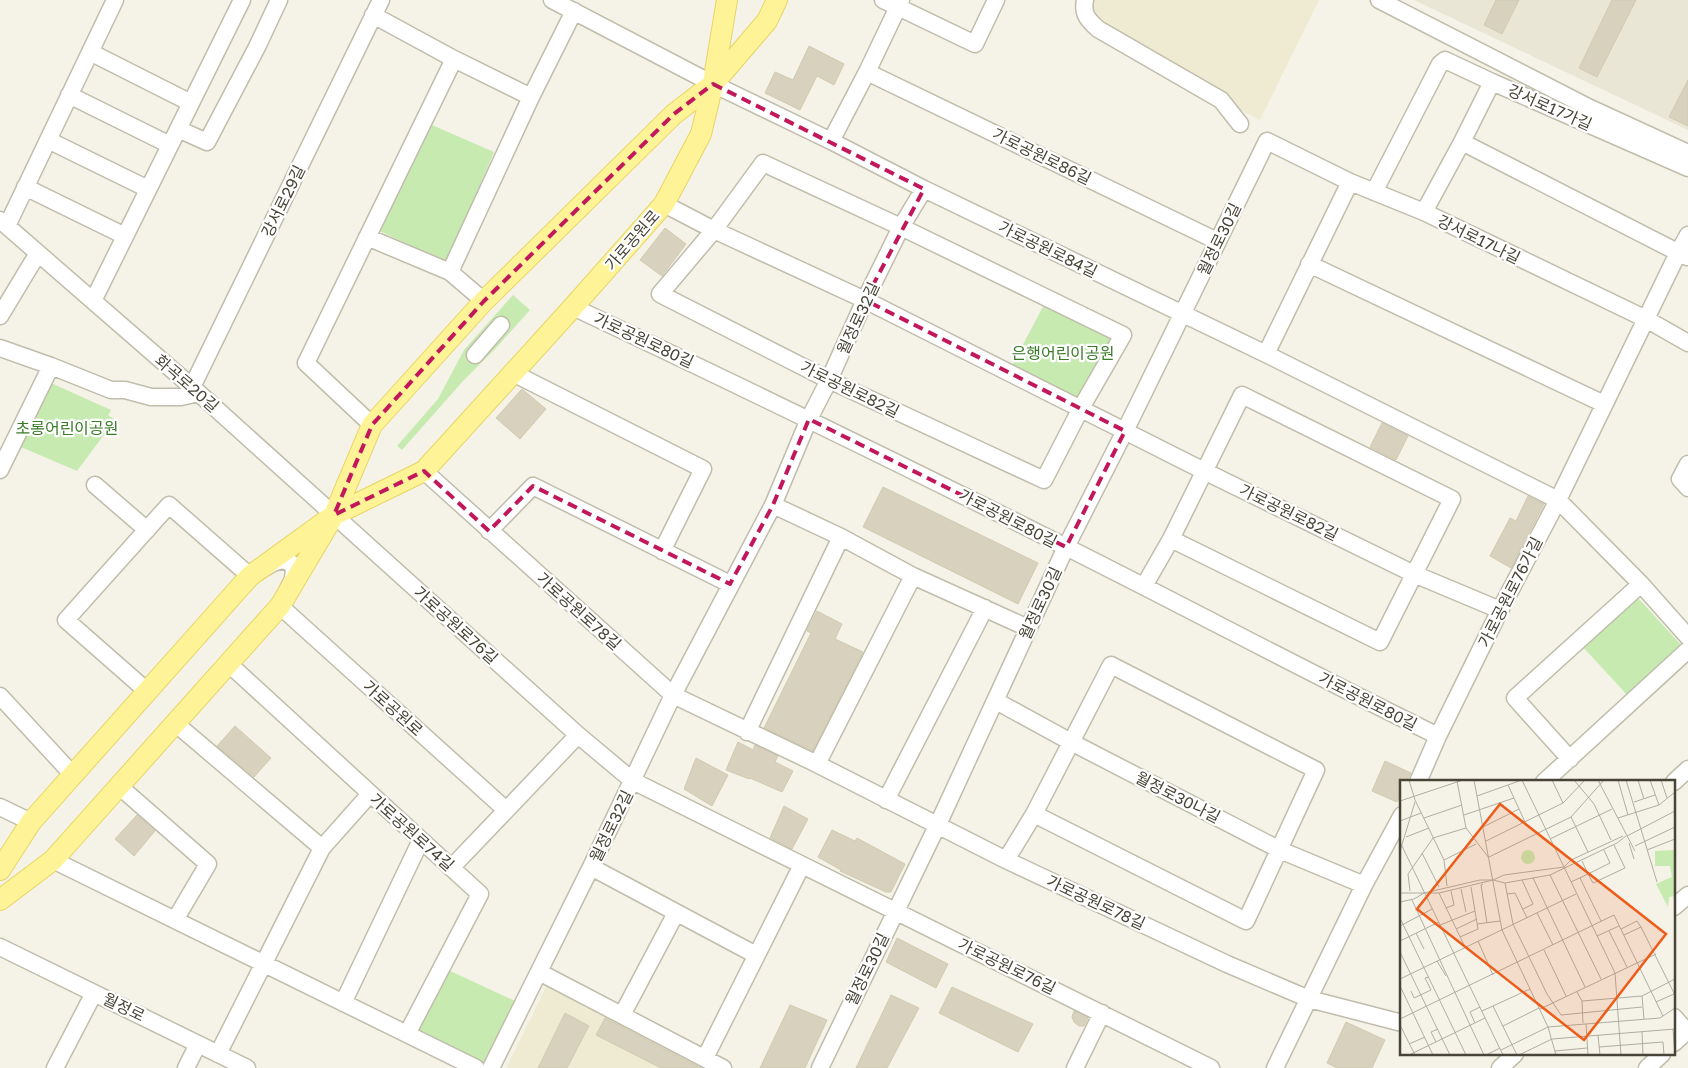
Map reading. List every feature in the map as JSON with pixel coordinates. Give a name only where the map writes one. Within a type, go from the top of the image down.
[{"type":"main road","name":"가로공원로","points":[[0,870],[31,822],[250,576],[334,515],[424,472],[664,204],[701,134],[713,84],[726,0]]},
{"type":"main road","name":"가로공원로","points":[[0,900],[53,860],[280,606],[334,515],[372,425],[484,301],[674,114],[713,84],[767,21],[777,0]]},
{"type":"main road","points":[[31,822],[18,852],[17,864],[19,870],[32,871],[53,860]]},
{"type":"street","name":"화곡로20길","points":[[115,0],[25,187],[3,223],[196,390],[334,515]]},
{"type":"street","points":[[93,301],[242,0]]},
{"type":"street","points":[[178,129],[206,142],[257,47],[279,0]]},
{"type":"street","name":"강서로29길","points":[[196,390],[381,0]]},
{"type":"street","name":"가로공원로84길","points":[[552,0],[713,84],[831,141],[924,189],[1266,354],[1558,500],[1641,584],[1688,637]]},
{"type":"street","points":[[831,141],[867,72],[894,2],[975,44],[996,0]]},
{"type":"street","points":[[1085,0],[1083,11],[1098,29],[1221,100],[1240,124]]},
{"type":"street","points":[[1379,0],[1590,108],[1688,153]]},
{"type":"street","points":[[450,272],[531,97],[574,11]]},
{"type":"street","points":[[373,15],[454,59],[531,97]]},
{"type":"street","points":[[90,52],[191,102]]},
{"type":"street","points":[[372,425],[306,363],[454,59]]},
{"type":"street","points":[[1374,192],[1440,64],[1445,60],[1492,82]]},
{"type":"street","name":"가로공원로86길","points":[[867,72],[1217,241]]},
{"type":"street","name":"강서로17가길","points":[[1424,212],[1492,82],[1688,168]]},
{"type":"street","points":[[69,95],[170,145]]},
{"type":"street","points":[[48,140],[148,189]]},
{"type":"street","name":"월정로30길","points":[[820,1068],[996,701],[1066,547],[1267,141]]},
{"type":"street","name":"강서로17나길","points":[[1267,141],[1350,182],[1424,212],[1646,320],[1688,343]]},
{"type":"street","points":[[1462,142],[1683,255]]},
{"type":"street","name":"가로공원로82길","points":[[764,162],[1123,335],[1081,408],[1044,480],[829,380],[660,294],[714,230],[764,162]]},
{"type":"street","points":[[1266,354],[1350,182]]},
{"type":"street","points":[[25,187],[125,236]]},
{"type":"street","name":"월정로32길","points":[[491,1068],[633,781],[673,695],[773,505],[809,419],[865,300],[901,227],[924,189]]},
{"type":"street","name":"가로공원로82길","points":[[664,204],[714,230],[865,300],[1204,471],[1414,574],[1500,610]]},
{"type":"street","name":"가로공원로76가길","points":[[1419,780],[1438,736],[1500,610],[1558,500],[1646,320],[1683,255],[1688,235]]},
{"type":"street","points":[[367,237],[450,272],[484,301]]},
{"type":"street","points":[[0,316],[38,253]]},
{"type":"street","points":[[1309,264],[1604,404]]},
{"type":"street","name":"가로공원로80길","points":[[573,307],[809,419],[1144,586],[1438,736]]},
{"type":"street","points":[[475,355],[501,325]]},
{"type":"street","points":[[0,348],[111,390],[125,390],[151,397],[181,397],[196,390]]},
{"type":"street","points":[[0,470],[51,366]]},
{"type":"street","points":[[513,373],[703,469],[662,551]]},
{"type":"street","points":[[1144,586],[1170,539],[1242,395],[1452,499],[1380,642],[1170,539]]},
{"type":"street","points":[[1688,464],[1680,480],[1688,488]]},
{"type":"street","name":"가로공원로78길","points":[[424,472],[673,695],[817,764],[1006,860],[1227,964],[1309,1000],[1400,1023]]},
{"type":"street","points":[[95,485],[147,530]]},
{"type":"street","points":[[489,531],[533,486],[730,584]]},
{"type":"street","points":[[148,692],[66,620],[169,505],[250,576],[282,560],[291,563],[294,569],[293,579],[280,606]]},
{"type":"street","points":[[773,505],[841,537],[913,576],[1028,628]]},
{"type":"street","name":"가로공원로76길","points":[[334,515],[578,735],[633,781],[1212,1068]]},
{"type":"street","points":[[747,732],[841,537]]},
{"type":"street","points":[[817,764],[913,576]]},
{"type":"street","points":[[1570,759],[1515,698],[1641,584]]},
{"type":"street","name":"가로공원로","points":[[280,606],[506,810]]},
{"type":"street","points":[[886,800],[985,608]]},
{"type":"street","points":[[1546,780],[1688,650]]},
{"type":"street","name":"가로공원로74길","points":[[228,664],[480,894],[407,1034]]},
{"type":"street","points":[[1006,860],[1034,814],[1111,666],[1316,770],[1246,921],[1034,814]]},
{"type":"street","points":[[0,696],[74,775]]},
{"type":"street","name":"월정로30나길","points":[[996,701],[1280,850],[1364,885]]},
{"type":"street","points":[[176,723],[322,848]]},
{"type":"street","points":[[451,868],[578,735]]},
{"type":"street","points":[[1676,780],[1688,769]]},
{"type":"street","points":[[119,786],[208,864],[175,920]]},
{"type":"street","points":[[218,1054],[322,848],[370,794]]},
{"type":"street","points":[[0,807],[31,822]]},
{"type":"street","points":[[1275,1068],[1364,885],[1400,819]]},
{"type":"street","points":[[343,1003],[421,840]]},
{"type":"street","points":[[53,860],[476,1068]]},
{"type":"street","points":[[705,1058],[802,865]]},
{"type":"street","points":[[591,867],[756,955]]},
{"type":"street","points":[[1676,905],[1688,894]]},
{"type":"street","points":[[622,1015],[676,913]]},
{"type":"street","name":"월정로","points":[[0,947],[247,1068]]},
{"type":"street","points":[[539,972],[723,1068]]},
{"type":"street","points":[[54,1068],[94,993]]},
{"type":"street","points":[[1076,1068],[1102,1012]]},
{"type":"street","points":[[1676,1019],[1687,1032],[1676,1041]]},
{"type":"street","points":[[186,1068],[198,1044]]},
{"type":"street","points":[[1500,1068],[1513,1056]]},
{"type":"street","points":[[1647,1068],[1660,1056]]},
{"type":"highlighted area","points":[[713,84],[924,189],[865,300],[1125,431],[1066,547],[809,419],[773,505],[730,584],[533,486],[489,531],[424,471],[334,515],[372,425],[484,301],[674,114]]},
{"type":"shaded area","points":[[1085,0],[1319,0],[1260,120],[1099,37]]},
{"type":"shaded area","points":[[1414,0],[1688,0],[1688,130]]},
{"type":"shaded area","points":[[547,985],[715,1068],[506,1068]]},
{"type":"green space","points":[[432,125],[494,152],[447,263],[380,231]]},
{"type":"green space","points":[[513,295],[530,310],[463,381],[402,450],[397,446],[438,399],[464,350]]},
{"type":"green space","name":"은행어린이공원","points":[[1044,305],[1112,339],[1078,397],[1012,365]]},
{"type":"green space","name":"초롱어린이공원","points":[[51,383],[111,410],[108,415],[115,420],[77,471],[21,447]]},
{"type":"green space","points":[[1637,597],[1683,647],[1629,697],[1582,646]]},
{"type":"green space","points":[[446,969],[515,1001],[483,1067],[414,1033]]},
{"type":"building","points":[[1496,0],[1519,0],[1502,34],[1484,25]]},
{"type":"building","points":[[1612,0],[1636,0],[1597,77],[1579,68]]},
{"type":"building","points":[[809,46],[844,64],[834,85],[817,76],[800,110],[765,93],[775,72],[793,80]]},
{"type":"building","points":[[1688,80],[1688,126],[1669,117]]},
{"type":"building","points":[[665,228],[686,244],[662,276],[640,260]]},
{"type":"building","points":[[522,389],[546,409],[520,439],[496,418]]},
{"type":"building","points":[[1382,423],[1408,436],[1396,460],[1370,447]]},
{"type":"building","points":[[883,487],[1038,563],[1018,604],[863,527]]},
{"type":"building","points":[[1528,496],[1544,504],[1511,568],[1490,556],[1510,518],[1516,521]]},
{"type":"building","points":[[817,611],[842,624],[835,639],[863,652],[813,751],[764,728],[811,633],[807,631]]},
{"type":"building","points":[[235,726],[271,758],[254,777],[217,746]]},
{"type":"building","points":[[738,742],[753,750],[755,745],[778,756],[775,762],[793,771],[782,792],[726,770]]},
{"type":"building","points":[[696,758],[728,775],[712,806],[684,789]]},
{"type":"building","points":[[1385,761],[1411,773],[1407,780],[1400,780],[1400,796],[1397,802],[1372,791]]},
{"type":"building","points":[[784,806],[808,819],[792,849],[770,838]]},
{"type":"building","points":[[137,815],[155,831],[134,856],[115,839]]},
{"type":"building","points":[[832,830],[855,841],[857,838],[905,864],[891,892],[886,892],[840,871],[818,857]]},
{"type":"building","points":[[897,938],[948,964],[936,988],[886,962]]},
{"type":"building","points":[[952,987],[1033,1024],[1018,1052],[939,1013]]},
{"type":"building","points":[[891,995],[919,1008],[887,1068],[856,1068]]},
{"type":"building","points":[[790,1005],[827,1020],[805,1068],[760,1068]]},
{"type":"building","points":[[1074,1011],[1088,1018],[1084,1026],[1079,1026],[1074,1022],[1072,1017]]},
{"type":"building","points":[[565,1013],[589,1026],[567,1068],[538,1068]]},
{"type":"building","points":[[605,1018],[701,1068],[661,1068],[596,1035]]},
{"type":"building","points":[[1346,1022],[1385,1040],[1372,1068],[1337,1068],[1327,1063]]}]
